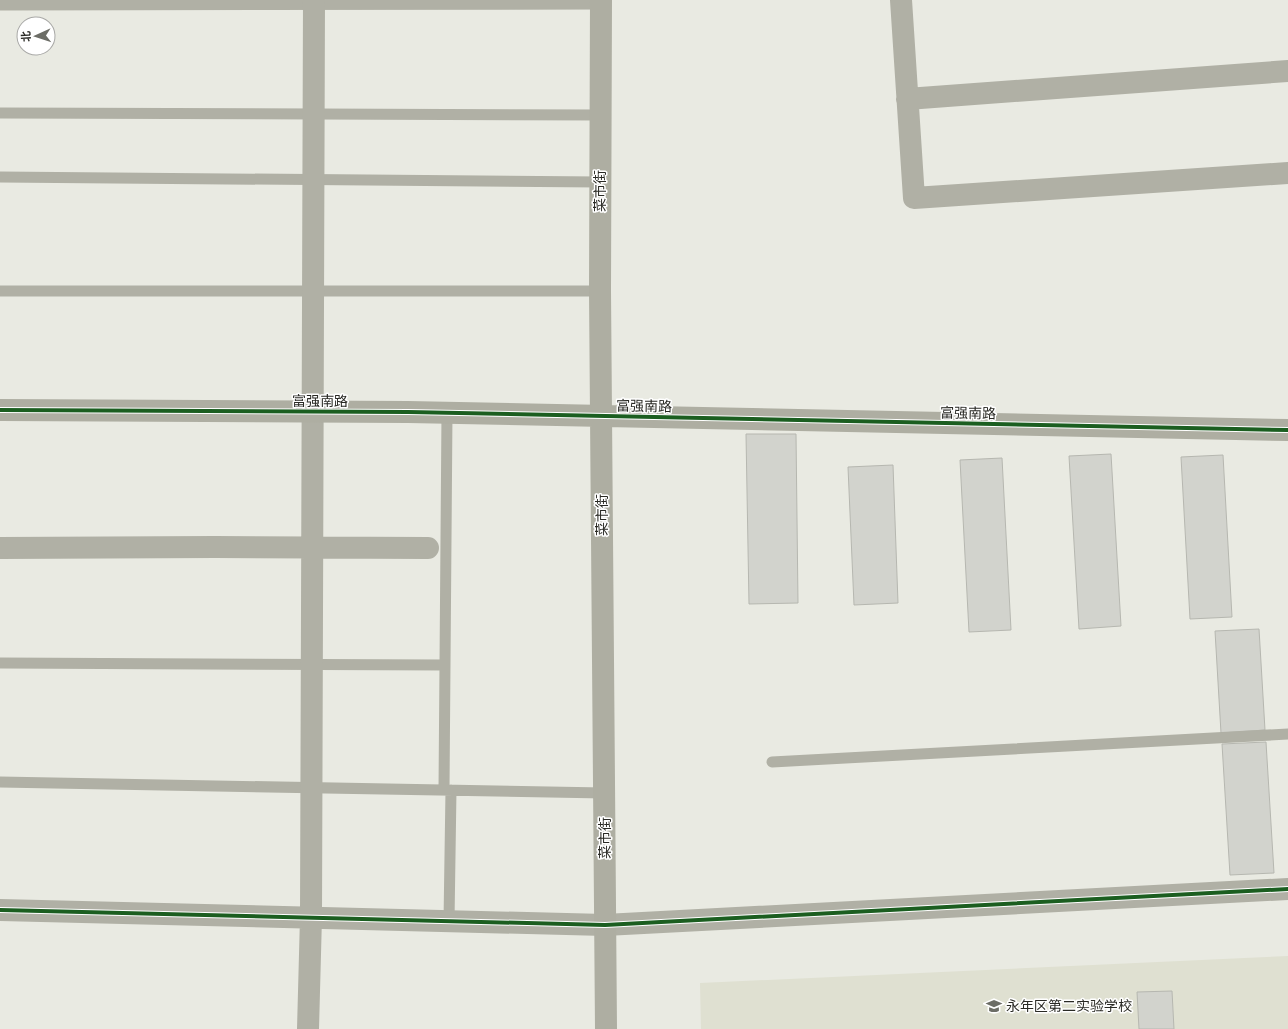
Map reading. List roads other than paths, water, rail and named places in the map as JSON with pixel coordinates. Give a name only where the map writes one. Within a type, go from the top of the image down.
[{"type":"street","points":[[901,0],[914,198],[1288,174]]},
{"type":"street","points":[[308,1029],[311,917],[314,2]]},
{"type":"street","name":"菜市街","points":[[601,2],[600,291],[606,1029]]},
{"type":"street","points":[[907,98],[1288,71]]},
{"type":"street","name":"富强南路","points":[[0,410],[447,413],[1288,430]]},
{"type":"street","points":[[0,548],[428,548]]},
{"type":"street","points":[[0,910],[605,925],[1288,889]]},
{"type":"lane","points":[[0,4],[601,2]]},
{"type":"lane","points":[[0,113],[600,115]]},
{"type":"lane","points":[[0,177],[600,182]]},
{"type":"lane","points":[[0,291],[600,291]]},
{"type":"lane","points":[[447,413],[445,665],[449,921]]},
{"type":"lane","points":[[0,663],[445,665]]},
{"type":"lane","points":[[772,762],[1288,734]]},
{"type":"lane","points":[[0,782],[604,793]]},
{"type":"place","name":"永年区第二实验学校","points":[[994,1006]]}]
